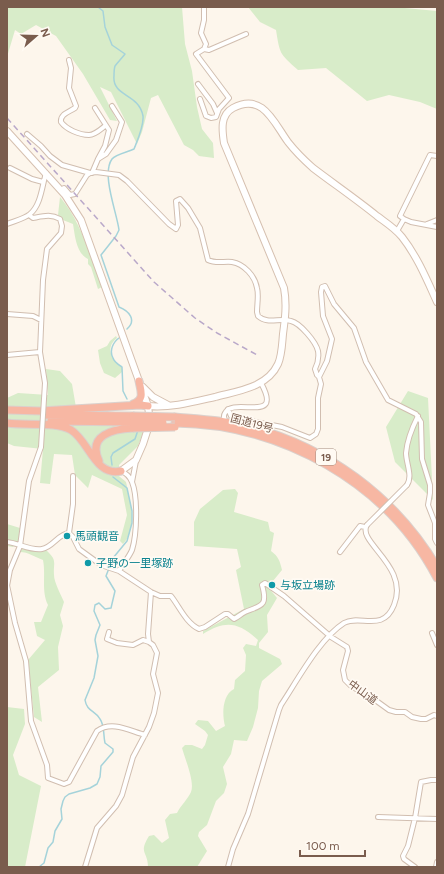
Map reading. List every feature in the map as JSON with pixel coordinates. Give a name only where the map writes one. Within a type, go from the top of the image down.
[{"type":"highway","points":[[129,406],[140,400],[142,394],[139,381]]},
{"type":"highway","name":"19","points":[[7,412],[148,406]]},
{"type":"highway","name":"国道19号","points":[[7,412],[133,422]]},
{"type":"highway","name":"19","points":[[7,422],[18,425],[58,425],[66,428],[76,434],[91,455],[101,465]]},
{"type":"highway","name":"国道19号","points":[[7,422],[226,422],[281,436],[320,454],[364,482],[392,507],[420,541],[437,567]]},
{"type":"highway","name":"19","points":[[101,465],[96,449],[101,437],[133,422],[175,422]]},
{"type":"highway","name":"国道19号","points":[[175,422],[214,426],[250,433],[281,442],[326,464],[375,499],[394,518],[417,545],[437,578]]},
{"type":"highway","points":[[101,465],[107,470],[114,472],[121,471]]},
{"type":"street","points":[[204,7],[204,20],[201,33],[206,44],[204,49]]},
{"type":"street","points":[[200,99],[206,116],[211,118],[216,115],[219,109],[229,98],[196,54],[204,49],[209,50],[246,34]]},
{"type":"street","points":[[69,60],[71,68],[69,88],[76,106],[63,115],[60,118],[60,122],[69,130],[89,135],[106,126]]},
{"type":"street","points":[[198,84],[213,104],[216,115],[222,122]]},
{"type":"street","points":[[148,406],[173,406],[243,390],[261,383],[272,374],[278,363],[285,320],[286,298],[284,288],[224,143],[222,122],[225,115],[237,106],[247,104],[258,105],[267,112],[297,153],[312,167],[397,231],[413,254],[437,302]]},
{"type":"street","points":[[98,159],[106,154],[116,140],[122,122],[112,106]]},
{"type":"street","points":[[61,190],[64,188],[70,195],[74,194],[87,175],[91,173],[104,146],[109,130],[95,108]]},
{"type":"street","points":[[7,131],[61,190],[74,208],[86,230],[148,406],[150,422],[146,437],[136,460],[132,482],[136,511],[134,542],[131,551],[119,571]]},
{"type":"street","points":[[27,134],[50,156],[62,165],[91,173],[116,174],[123,177],[169,224],[176,229],[178,225],[176,201],[180,199],[188,208],[200,228],[208,260],[213,263],[230,262],[242,265],[252,277],[256,286],[258,316],[266,320],[285,320],[296,323],[317,346],[318,357],[315,369],[321,384],[318,398],[318,429],[316,434],[310,438],[282,427],[236,418],[232,416],[228,409]]},
{"type":"street","points":[[437,156],[430,155],[400,216],[411,222],[437,227]]},
{"type":"street","points":[[10,168],[32,179],[43,182]]},
{"type":"street","points":[[7,224],[30,214],[35,208],[46,173]]},
{"type":"street","points":[[30,214],[34,218],[46,215],[55,216],[60,219],[62,226],[62,233],[47,249],[43,280],[40,352],[45,383],[41,447],[29,482],[20,546],[10,570],[7,585],[15,623],[26,661],[31,721],[47,765],[48,778],[64,784],[69,782],[97,731],[101,728],[106,726],[115,726],[145,735]]},
{"type":"street","points":[[397,231],[404,219]]},
{"type":"street","points":[[426,224],[437,220]]},
{"type":"street","points":[[319,377],[327,361],[332,339],[323,316],[321,292],[322,287],[324,286],[334,304],[354,328],[366,362],[388,400],[408,409],[418,416],[420,422],[422,459],[430,485],[428,505],[435,523],[435,539],[437,543]]},
{"type":"street","points":[[7,314],[33,316],[41,320]]},
{"type":"street","points":[[7,355],[40,352]]},
{"type":"street","points":[[139,381],[153,397],[173,406]]},
{"type":"street","points":[[226,422],[224,415],[228,409],[233,406],[257,408],[263,406],[267,397],[261,383]]},
{"type":"street","points":[[146,437],[150,431],[155,414],[162,410],[173,408],[173,406]]},
{"type":"street","points":[[228,867],[248,814],[279,710],[313,656],[338,628],[350,620],[372,622],[381,620],[388,615],[394,607],[398,588],[394,574],[391,567],[367,538],[365,532],[366,526],[407,485],[409,479],[406,453],[410,434],[418,416]]},
{"type":"street","points":[[132,482],[128,476],[121,471],[136,460]]},
{"type":"street","points":[[69,533],[73,504],[73,476]]},
{"type":"street","points":[[340,552],[360,526],[366,526]]},
{"type":"street","points":[[7,542],[16,543],[20,546],[34,549],[42,549],[62,535],[69,533]]},
{"type":"street","points":[[69,533],[83,553],[100,565],[119,571],[151,592],[148,634],[149,642]]},
{"type":"street","name":"中山道","points":[[151,592],[161,596],[171,596],[181,611],[195,627],[201,629],[225,614],[228,614],[234,619],[245,612],[258,608],[263,603],[265,596],[262,585],[264,583],[268,584],[330,636],[348,649],[343,670],[345,680],[351,686],[371,697],[389,710],[405,712],[412,717],[421,719],[426,719],[434,715],[437,716]]},
{"type":"street","points":[[85,867],[97,828],[122,795],[133,757],[145,735],[154,713],[158,693],[154,674],[157,653],[152,645],[143,640],[133,645],[117,643],[107,639],[109,632]]},
{"type":"street","points":[[432,633],[437,645]]},
{"type":"street","points":[[415,867],[404,859],[403,856],[408,846],[415,818],[420,782],[437,780]]},
{"type":"street","points":[[378,817],[437,819]]},
{"type":"street","points":[[436,867],[437,862]]},
{"type":"green space","points":[[7,7],[182,7],[185,44],[192,71],[197,107],[202,129],[213,143],[214,158],[199,156],[193,150],[184,145],[158,95],[151,98],[142,132],[137,144],[111,92],[100,87],[117,121],[110,120],[83,74],[56,36],[36,25],[21,34],[15,30],[7,57]]},
{"type":"green space","points":[[248,7],[394,7],[437,11],[437,109],[420,102],[389,95],[367,101],[326,68],[298,70],[281,53],[276,30],[260,22]]},
{"type":"green space","points":[[60,197],[68,207],[85,240],[102,287],[98,289],[91,267],[88,264],[88,259],[81,253],[75,239],[73,224],[63,220],[58,215]]},
{"type":"green space","points":[[116,336],[117,338],[111,345],[110,349],[112,357],[122,368],[122,372],[115,378],[104,373],[100,363],[98,350],[107,346]]},
{"type":"green space","points":[[46,369],[60,371],[72,384],[79,425],[115,425],[117,432],[143,432],[138,446],[119,465],[119,476],[126,482],[132,512],[130,532],[123,544],[120,541],[127,515],[122,489],[92,475],[88,488],[75,475],[72,455],[54,454],[50,484],[40,483],[43,449],[14,446],[7,443],[7,398],[18,393],[48,395]]},
{"type":"green space","points":[[408,391],[428,398],[433,500],[395,462],[386,427]]},
{"type":"green space","points":[[235,489],[238,493],[234,512],[268,522],[270,531],[274,533],[271,551],[278,559],[282,570],[268,587],[277,598],[267,615],[268,632],[259,643],[259,648],[280,659],[282,664],[262,681],[259,691],[258,708],[253,727],[247,741],[234,740],[231,754],[223,767],[227,784],[224,793],[216,801],[207,825],[199,832],[198,836],[207,851],[197,867],[148,867],[144,846],[149,836],[154,835],[162,843],[169,838],[165,820],[170,814],[177,813],[191,792],[191,777],[182,748],[185,745],[192,745],[202,749],[205,745],[208,735],[195,724],[198,720],[208,721],[216,731],[225,726],[223,711],[225,700],[234,689],[235,680],[245,671],[246,655],[243,648],[246,644],[256,646],[258,640],[238,626],[232,625],[218,626],[203,634],[203,631],[244,609],[236,570],[241,567],[237,549],[194,546],[194,522],[200,509],[223,490]]},
{"type":"green space","points":[[7,524],[20,528],[19,540],[13,547],[7,546]]},
{"type":"green space","points":[[21,549],[39,551],[46,550],[50,554],[54,559],[55,581],[64,602],[60,615],[63,626],[58,647],[59,670],[38,687],[42,722],[34,717],[28,660],[45,640],[37,636],[34,622],[41,622],[48,605],[44,589],[44,566],[43,560],[20,552]]},
{"type":"green space","points":[[7,707],[24,709],[25,724],[13,755],[19,775],[41,786],[25,867],[7,867]]},
{"type":"waterway","points":[[98,7],[103,11],[105,27],[112,45],[125,54],[115,66],[114,72],[117,88],[136,103],[141,109],[143,116],[142,128],[134,149],[114,157],[109,166],[109,184],[119,230],[101,255],[119,307],[129,313],[132,319],[130,326],[127,329]]},
{"type":"waterway","points":[[119,338],[113,344],[111,352],[114,361],[122,367],[123,391],[127,399]]},
{"type":"waterway","points":[[112,465],[111,457],[113,453],[135,439],[138,430]]},
{"type":"waterway","points":[[39,867],[44,863],[48,848],[53,842],[55,831],[62,819],[61,809],[65,797],[69,794],[90,788],[97,784],[100,777],[101,766],[113,752],[113,749],[105,743],[102,722],[98,716],[87,707],[85,700],[94,678],[98,656],[95,640],[100,625],[94,611],[95,605],[99,603],[105,609],[111,608],[115,591],[106,576],[113,558],[127,541],[132,523],[132,511],[127,488],[113,477]]},
{"type":"railway","points":[[7,118],[154,282],[195,318],[217,333],[259,356]]},
{"type":"place","name":"馬頭観音","points":[[67,536]]},
{"type":"place","name":"子野の一里塚跡","points":[[88,563]]},
{"type":"place","name":"与坂立場跡","points":[[272,585]]}]
